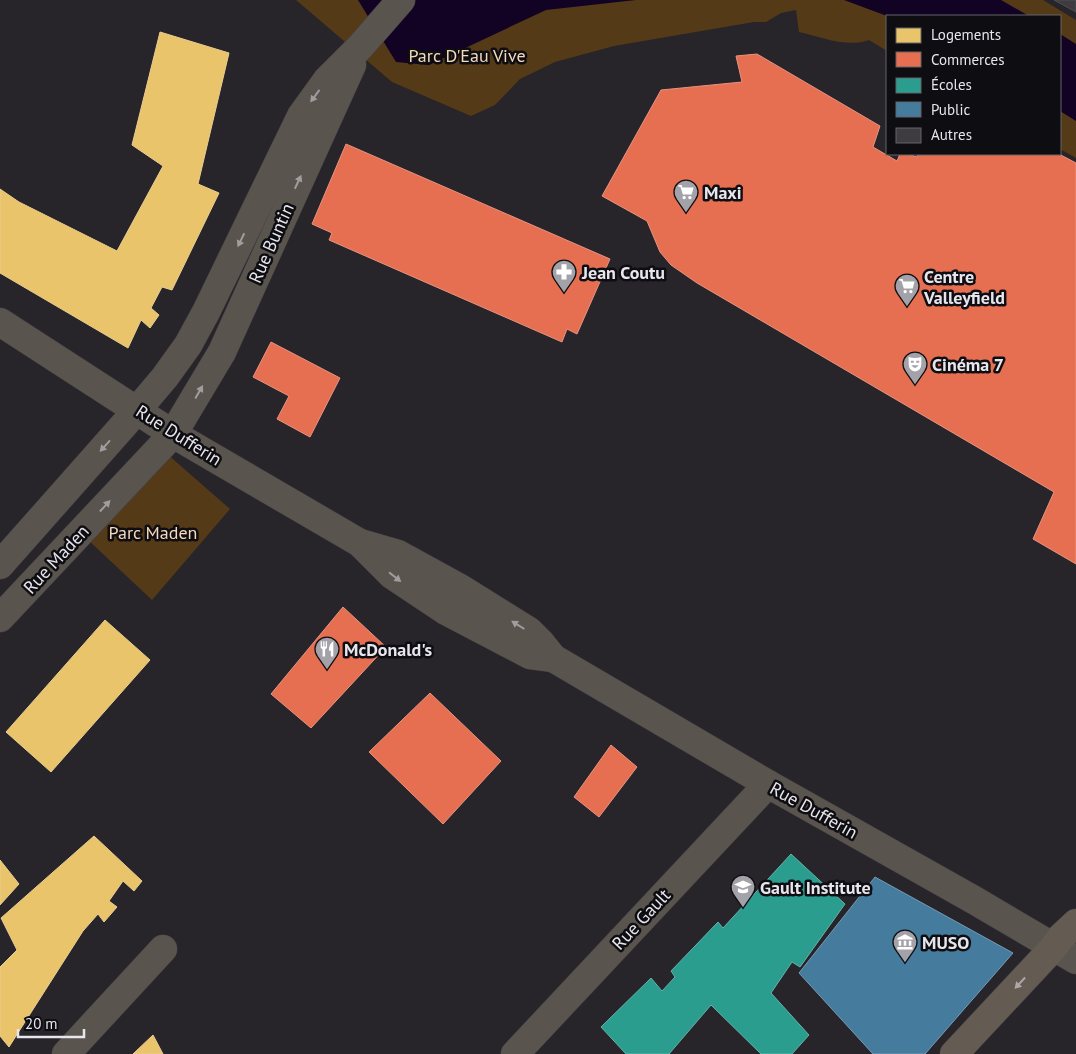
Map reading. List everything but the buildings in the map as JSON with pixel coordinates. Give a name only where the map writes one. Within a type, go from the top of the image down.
[{"type":"main road","points":[[954,1054],[1065,954],[1061,937],[1076,923]]},
{"type":"street","name":"Rue Buntin","points":[[138,409],[165,377],[188,345],[301,116],[327,80],[401,0]]},
{"type":"street","name":"Rue Buntin","points":[[173,434],[222,352],[366,39]]},
{"type":"street","name":"Rue Dufferin","points":[[0,322],[138,409],[173,434],[360,543],[398,554],[460,588],[529,632],[553,658],[1065,954]]},
{"type":"street","name":"Rue Maden","points":[[0,565],[138,409]]},
{"type":"street","name":"Rue Maden","points":[[0,618],[173,434]]},
{"type":"street","name":"Rue Gault","points":[[515,1054],[768,784]]},
{"type":"street","points":[[66,1054],[163,949]]},
{"type":"green space","name":"Parc D'Eau Vive","points":[[296,0],[1043,0],[1076,20],[1076,158],[1061,150],[1061,15],[886,15],[886,50],[869,40],[852,43],[843,42],[799,32],[796,10],[781,13],[766,22],[754,22],[614,46],[555,62],[520,79],[495,105],[471,116],[392,82]]},
{"type":"green space","name":"Parc Maden","points":[[166,453],[230,509],[152,600],[86,538]]},
{"type":"shaded area","points":[[358,0],[636,0],[546,10],[429,65],[396,62]]},
{"type":"shaded area","points":[[844,0],[1001,0],[1027,15],[886,15]]},
{"type":"shaded area","points":[[1061,35],[1076,44],[1076,121],[1061,112]]},
{"type":"place","name":"Maxi","points":[[686,213]]},
{"type":"place","name":"Jean Coutu","points":[[564,293]]},
{"type":"place","name":"Centre Valleyfield","points":[[907,307]]},
{"type":"place","name":"Cinéma 7","points":[[915,385]]},
{"type":"place","name":"McDonald's","points":[[327,670]]},
{"type":"place","name":"Gault Institute","points":[[743,908]]},
{"type":"place","name":"MUSO","points":[[905,963]]}]
